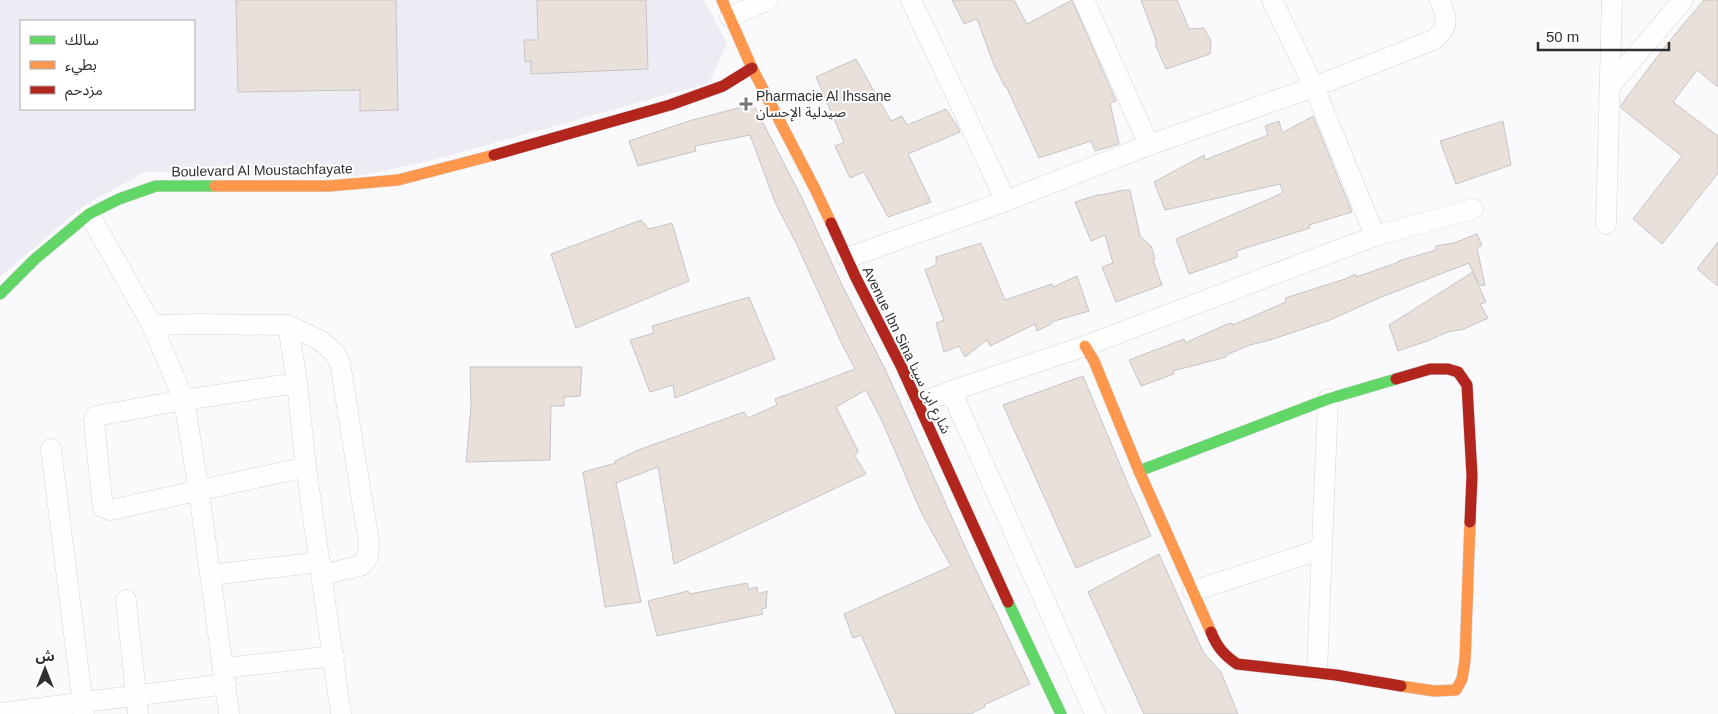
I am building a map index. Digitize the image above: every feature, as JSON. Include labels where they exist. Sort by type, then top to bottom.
[{"type":"street","points":[[726,9],[768,0]]},
{"type":"street","points":[[911,0],[1006,201]]},
{"type":"street","points":[[1084,0],[1149,145]]},
{"type":"street","points":[[1272,0],[1314,87],[1375,236]]},
{"type":"street","points":[[847,258],[1006,201],[1149,145],[1314,87],[1433,40],[1445,28],[1446,19],[1440,0]]},
{"type":"street","points":[[1606,224],[1612,0]]},
{"type":"street","points":[[1610,86],[1683,0]]},
{"type":"street","name":"Avenue Ibn Sina شارع ابن سينا","points":[[726,9],[752,68],[815,189],[877,322],[901,366],[981,545],[1061,714]]},
{"type":"street","name":"Boulevard Al Moustachfayate","points":[[0,294],[35,258],[89,214],[119,199],[156,186],[329,186],[398,180],[448,168],[670,105],[723,86],[752,68]]},
{"type":"street","points":[[918,404],[951,391],[1086,346],[1375,236],[1474,209]]},
{"type":"street","points":[[89,214],[152,325],[184,400],[211,575],[229,714]]},
{"type":"street","points":[[152,325],[288,325],[321,341],[335,353],[340,363],[369,543],[368,556],[365,563],[360,566],[211,575]]},
{"type":"street","points":[[288,325],[341,714]]},
{"type":"street","points":[[1086,346],[1094,361],[1139,471],[1217,646],[1226,656],[1237,664],[1317,671],[1432,690],[1453,691],[1458,688],[1463,677],[1465,661],[1472,476],[1467,385],[1458,372],[1448,369],[1430,369],[1328,399],[1139,471]]},
{"type":"street","points":[[296,383],[184,400],[98,416],[95,418],[102,502],[103,507],[110,510],[306,467]]},
{"type":"street","points":[[951,391],[1095,714]]},
{"type":"street","points":[[1317,671],[1328,399]]},
{"type":"street","points":[[51,449],[83,708]]},
{"type":"street","points":[[1194,591],[1322,549]]},
{"type":"street","points":[[126,600],[137,704]]},
{"type":"street","points":[[0,712],[137,704],[225,676],[334,656]]},
{"type":"shaded area","points":[[0,0],[704,0],[727,43],[709,83],[429,161],[359,176],[145,172],[83,206],[0,277]]},
{"type":"building","points":[[236,0],[396,0],[398,110],[360,111],[360,90],[238,92]]},
{"type":"building","points":[[537,0],[646,0],[648,69],[531,74],[531,61],[525,62],[524,40],[538,40]]},
{"type":"building","points":[[952,0],[1014,0],[1027,24],[1072,0],[1116,101],[1110,103],[1119,144],[1095,151],[1091,141],[1039,158],[1006,86],[994,65],[977,19],[964,24]]},
{"type":"building","points":[[1141,0],[1177,0],[1189,29],[1204,28],[1211,41],[1210,54],[1166,69],[1155,44],[1157,43]]},
{"type":"building","points":[[1704,0],[1718,0],[1718,87],[1697,70],[1673,102],[1718,136],[1718,173],[1662,244],[1633,219],[1682,156],[1621,108],[1621,105],[1666,45]]},
{"type":"building","points":[[856,59],[891,121],[902,116],[907,125],[946,109],[959,129],[960,132],[908,154],[931,202],[888,217],[864,172],[850,178],[835,146],[844,142],[816,77]]},
{"type":"building","points":[[752,102],[801,196],[842,285],[887,373],[967,551],[1030,684],[984,705],[985,707],[970,714],[896,714],[861,635],[853,638],[844,614],[951,566],[921,512],[883,423],[866,390],[836,407],[858,451],[855,456],[866,474],[674,564],[658,467],[616,483],[641,602],[605,607],[583,472],[616,463],[615,461],[638,450],[744,412],[748,418],[777,405],[775,399],[855,369],[775,202],[750,135],[695,146],[696,151],[638,166],[629,141]]},
{"type":"building","points":[[1313,116],[1352,212],[1309,225],[1310,228],[1236,251],[1238,257],[1189,274],[1176,239],[1283,193],[1280,184],[1165,210],[1154,182],[1204,155],[1205,160],[1268,135],[1265,126],[1279,121],[1282,133]]},
{"type":"building","points":[[1503,121],[1511,165],[1456,184],[1440,141]]},
{"type":"building","points":[[1130,190],[1140,236],[1151,246],[1155,259],[1153,260],[1162,285],[1116,302],[1102,267],[1113,263],[1105,235],[1091,241],[1075,202],[1101,194]]},
{"type":"building","points":[[641,220],[649,229],[672,223],[689,281],[576,328],[551,254]]},
{"type":"building","points":[[1477,234],[1482,245],[1477,248],[1485,285],[1481,286],[1473,273],[1486,302],[1480,304],[1488,318],[1464,329],[1448,332],[1398,351],[1389,325],[1473,272],[1469,263],[1379,298],[1330,320],[1250,345],[1226,355],[1226,357],[1173,371],[1174,374],[1141,386],[1129,360],[1184,339],[1185,343],[1225,325],[1232,323],[1233,325],[1286,302],[1285,298],[1356,274],[1356,277],[1398,261],[1436,250],[1436,246],[1454,243]]},
{"type":"building","points":[[1718,242],[1718,286],[1697,269]]},
{"type":"building","points":[[981,243],[1005,300],[1052,284],[1053,287],[1077,276],[1089,311],[1051,322],[1051,324],[1037,331],[1035,324],[990,346],[987,340],[965,357],[959,346],[944,352],[936,323],[944,320],[925,270],[936,265],[936,257]]},
{"type":"building","points":[[749,297],[775,359],[675,398],[673,385],[650,392],[630,340],[654,333],[652,326]]},
{"type":"building","points":[[470,367],[582,367],[580,396],[564,397],[564,406],[551,406],[550,460],[466,462],[471,407]]},
{"type":"building","points":[[1083,376],[1151,536],[1076,568],[1003,405]]},
{"type":"building","points":[[1159,554],[1203,652],[1221,672],[1238,714],[1144,714],[1088,592]]},
{"type":"building","points":[[747,583],[749,589],[757,587],[758,594],[767,591],[766,608],[761,609],[763,614],[657,636],[648,601],[688,591],[690,594]]},
{"type":"traffic: fast","points":[[0,294],[35,259],[89,214],[119,199],[156,186],[215,186]]},
{"type":"traffic: fast","points":[[1139,471],[1328,399],[1396,379]]},
{"type":"traffic: fast","points":[[1008,602],[1061,714]]},
{"type":"traffic: slow","points":[[722,0],[752,68],[831,223]]},
{"type":"traffic: slow","points":[[215,186],[329,186],[398,180],[494,155]]},
{"type":"traffic: slow","points":[[1085,346],[1094,361],[1139,471],[1211,632]]},
{"type":"traffic: slow","points":[[1401,686],[1434,691],[1456,690],[1462,679],[1465,661],[1470,522]]},
{"type":"traffic: jam","points":[[494,155],[670,105],[723,86],[752,68]]},
{"type":"traffic: jam","points":[[831,223],[856,278],[901,366],[1008,602]]},
{"type":"traffic: jam","points":[[1396,379],[1430,369],[1448,369],[1458,372],[1467,385],[1472,476],[1470,522]]},
{"type":"traffic: jam","points":[[1211,632],[1221,650],[1237,664],[1336,675],[1401,686]]},
{"type":"place","name":"Pharmacie Al Ihssane صيدلية الإحسان","points":[[746,104]]}]
